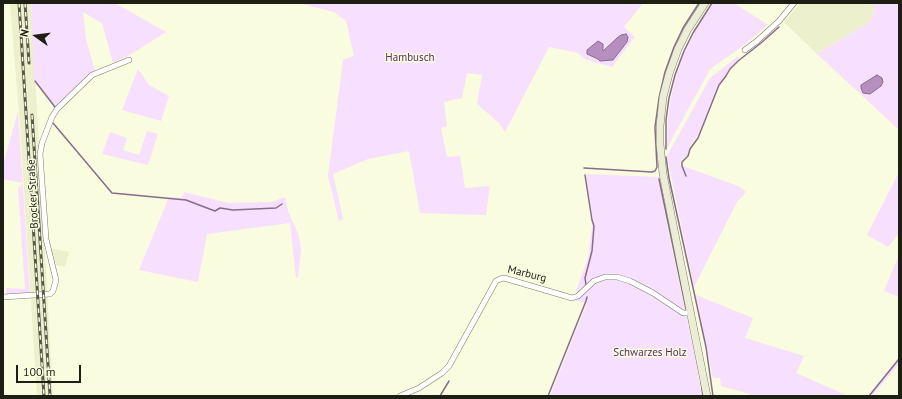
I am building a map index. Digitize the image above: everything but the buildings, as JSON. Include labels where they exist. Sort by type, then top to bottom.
[{"type":"street","points":[[705,3],[688,29],[678,49],[669,74],[663,97],[660,126],[660,150],[663,174],[707,396]]},
{"type":"street","points":[[745,50],[779,21],[794,3]]},
{"type":"street","name":"Brocker Straße","points":[[3,296],[50,294],[53,291],[56,280],[46,239],[40,154],[42,143],[52,117],[57,109],[92,75],[128,60]]},
{"type":"street","name":"Marburg","points":[[400,396],[419,388],[442,373],[449,366],[496,281],[500,279],[504,278],[572,298],[578,296],[594,281],[604,277],[617,277],[630,281],[653,293],[683,314],[691,313]]},
{"type":"shaded area","points":[[10,3],[31,3],[53,396],[37,396],[20,126]]},
{"type":"shaded area","points":[[800,3],[870,3],[875,7],[870,22],[817,54],[784,22]]},
{"type":"shaded area","points":[[626,34],[628,37],[627,42],[613,60],[600,61],[587,54],[587,50],[598,41],[603,44],[603,51],[621,35]]},
{"type":"shaded area","points":[[877,75],[882,78],[883,82],[881,86],[870,94],[863,93],[861,85]]},
{"type":"shaded area","points":[[49,248],[69,252],[65,267],[56,265]]},
{"type":"green space","points":[[31,3],[115,3],[166,32],[128,56],[113,63],[102,23],[83,12],[86,40],[95,70],[56,107],[34,79]]},
{"type":"green space","name":"Hambusch","points":[[297,3],[643,3],[624,27],[635,37],[612,67],[584,59],[578,53],[549,47],[505,132],[499,123],[477,104],[482,75],[467,73],[462,98],[444,102],[447,126],[441,128],[447,157],[460,156],[465,188],[490,186],[486,215],[420,213],[409,151],[368,159],[333,174],[343,219],[339,221],[328,176],[343,60],[354,56],[346,21],[334,12]],"holes":[[[611,43],[614,60],[600,61],[598,59],[602,51]]]},
{"type":"green space","points":[[713,3],[734,3],[768,25],[743,46],[710,69],[667,148],[668,119],[676,75],[684,52]]},
{"type":"green space","points":[[870,3],[899,3],[899,130],[817,54],[870,22],[875,7]]},
{"type":"green space","points":[[738,56],[739,58],[718,85],[699,133],[680,165],[738,186],[746,192],[737,202],[694,287],[667,156],[710,78]]},
{"type":"green space","points":[[138,69],[149,85],[169,96],[161,121],[122,110]]},
{"type":"green space","points":[[18,112],[23,183],[3,179],[3,165]]},
{"type":"green space","points":[[147,131],[158,134],[148,165],[102,154],[110,132],[127,138],[123,150],[139,155]]},
{"type":"green space","points":[[899,172],[899,233],[888,247],[867,235]]},
{"type":"green space","name":"Schwarzes Holz","points":[[586,174],[659,177],[666,220],[702,396],[550,396],[587,303],[573,300],[588,258],[593,220]]},
{"type":"green space","points":[[23,183],[30,293],[6,295],[6,288],[25,289],[18,188]]},
{"type":"green space","points":[[184,192],[228,203],[272,202],[285,197],[288,211],[299,236],[301,250],[298,277],[296,278],[290,223],[207,234],[198,282],[139,270],[169,197],[182,198]]},
{"type":"green space","points":[[899,255],[899,297],[884,291]]},
{"type":"green space","points":[[696,295],[753,318],[745,338],[804,356],[796,373],[848,396],[750,396],[750,394],[721,386],[720,378],[713,378]]},
{"type":"green space","points":[[899,357],[899,364],[872,396],[868,396]]},
{"type":"waterway","points":[[584,168],[655,171],[657,167],[655,127],[659,98],[665,72],[683,28],[699,3]]},
{"type":"waterway","points":[[666,149],[666,120],[669,98],[675,75],[693,33],[712,3]]},
{"type":"waterway","points":[[686,176],[682,162],[688,156],[690,149],[698,138],[719,85],[730,69],[738,61],[779,27]]},
{"type":"waterway","points":[[35,81],[55,107]]},
{"type":"waterway","points":[[53,123],[112,193],[186,200],[215,211],[220,208],[233,210],[276,208],[282,204]]},
{"type":"waterway","points":[[666,157],[669,178],[706,347],[713,396]]},
{"type":"waterway","points":[[585,175],[594,226],[592,251],[585,278],[586,285]]},
{"type":"waterway","points":[[659,179],[686,309]]},
{"type":"waterway","points":[[548,396],[587,297]]},
{"type":"waterway","points":[[869,396],[899,359]]},
{"type":"waterway","points":[[440,396],[449,381]]},
{"type":"waterway","points":[[701,382],[703,396]]},
{"type":"railway","points":[[19,3],[44,396]]},
{"type":"railway","points":[[25,3],[29,63]]},
{"type":"railway","points":[[32,115],[50,396]]}]
